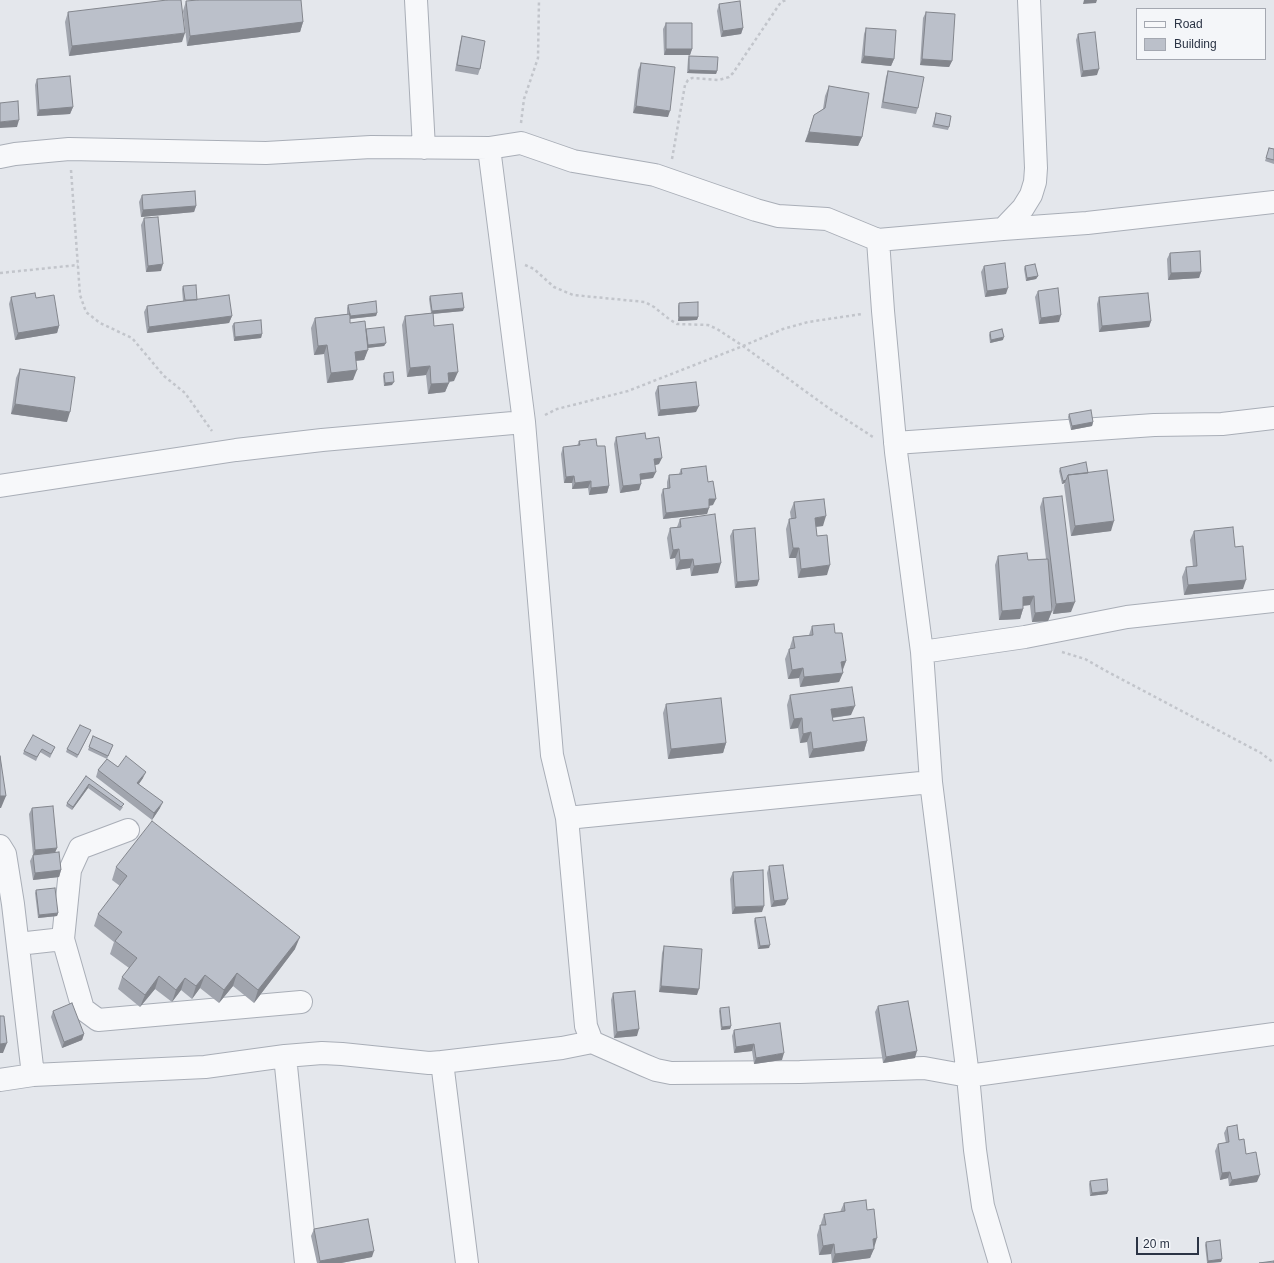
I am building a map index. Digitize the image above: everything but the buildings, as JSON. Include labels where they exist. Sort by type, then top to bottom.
[{"type":"street","points":[[416,0],[424,148]]},
{"type":"street","points":[[1003,229],[1023,208],[1031,195],[1035,182],[1036,168],[1029,0]]},
{"type":"street","points":[[0,157],[15,154],[69,149],[266,153],[371,147],[489,148],[521,143],[573,161],[644,172],[778,216],[827,219],[878,240],[1087,223],[1274,202]]},
{"type":"street","points":[[489,148],[525,428],[552,755],[566,818],[586,1026],[592,1042]]},
{"type":"street","points":[[878,240],[896,448],[922,652],[931,782],[983,1206],[1000,1263]]},
{"type":"street","points":[[896,448],[1154,425],[1222,424],[1274,418]]},
{"type":"street","points":[[0,486],[236,450],[322,440],[525,428]]},
{"type":"street","points":[[922,652],[1025,637],[1127,617],[1274,601]]},
{"type":"street","points":[[566,818],[931,782]]},
{"type":"street","points":[[128,830],[80,848],[70,870],[63,939],[83,1009],[98,1020],[300,1002]]},
{"type":"street","points":[[0,846],[5,854],[18,944],[33,1075]]},
{"type":"street","points":[[18,944],[63,939]]},
{"type":"street","points":[[0,1080],[33,1075],[205,1067],[285,1056],[322,1054],[342,1054],[428,1063],[562,1048],[592,1042],[656,1070],[671,1073],[800,1072],[924,1068],[968,1076],[1274,1034]]},
{"type":"street","points":[[285,1056],[306,1263]]},
{"type":"street","points":[[442,1062],[467,1263]]},
{"type":"path","points":[[521,143],[524,99],[538,58],[539,0]]},
{"type":"path","points":[[668,179],[685,85],[688,80],[692,78],[719,80],[733,74],[781,2],[786,0]]},
{"type":"path","points":[[69,149],[80,295],[86,312],[100,323],[132,338],[164,376],[185,393],[210,429],[236,450]]},
{"type":"path","points":[[503,261],[517,263],[534,269],[554,287],[573,295],[645,302],[677,324],[708,325],[717,328],[830,409],[896,448]]},
{"type":"path","points":[[0,273],[78,265]]},
{"type":"path","points":[[525,428],[552,411],[628,391],[743,346],[782,329],[808,322],[883,310]]},
{"type":"path","points":[[1062,652],[1084,659],[1261,753],[1274,763]]}]
